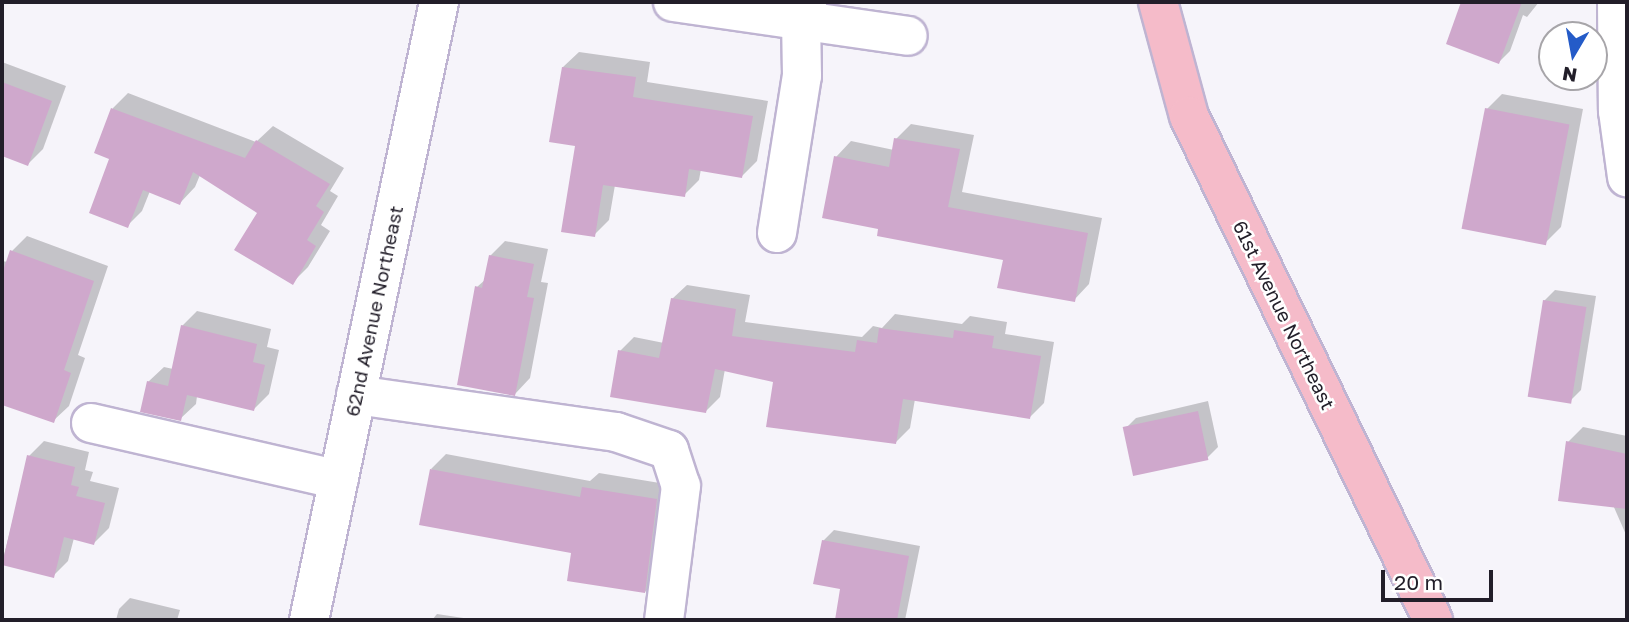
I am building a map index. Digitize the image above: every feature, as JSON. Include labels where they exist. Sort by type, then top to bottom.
[{"type":"main road","name":"61st Avenue Northeast","points":[[1158,2],[1189,116],[1433,620]]},
{"type":"street","name":"62nd Avenue Northeast","points":[[309,620],[439,2]]},
{"type":"street","points":[[673,2],[804,11],[908,36]]},
{"type":"street","points":[[1617,2],[1618,111],[1627,177]]},
{"type":"street","points":[[777,233],[802,76],[804,11]]},
{"type":"street","points":[[356,395],[616,432],[669,450],[681,486],[664,620]]},
{"type":"street","points":[[92,424],[339,480]]},
{"type":"building","points":[[1461,2],[1522,2],[1499,64],[1446,44]]},
{"type":"building","points":[[562,67],[636,77],[633,97],[753,116],[742,178],[689,169],[685,197],[603,185],[595,237],[561,232],[575,146],[549,142]]},
{"type":"building","points":[[2,82],[52,101],[28,166],[2,156]]},
{"type":"building","points":[[111,108],[245,158],[256,140],[330,184],[316,206],[324,212],[307,240],[316,246],[293,285],[234,250],[257,213],[193,172],[180,205],[143,190],[128,228],[89,213],[109,159],[94,153]]},
{"type":"building","points":[[1485,108],[1569,124],[1546,245],[1462,229]]},
{"type":"building","points":[[894,138],[960,149],[948,207],[1088,233],[1075,302],[997,288],[1003,260],[877,236],[878,229],[822,218],[834,156],[889,167]]},
{"type":"building","points":[[10,250],[94,281],[64,370],[71,373],[54,423],[2,405],[2,274]]},
{"type":"building","points":[[489,255],[534,264],[527,297],[534,298],[515,396],[457,385],[475,286],[482,288]]},
{"type":"building","points":[[671,298],[736,309],[732,336],[855,352],[857,340],[877,343],[879,328],[953,338],[954,330],[994,336],[992,348],[1041,356],[1030,419],[903,399],[896,444],[766,427],[773,382],[715,369],[706,413],[610,397],[618,350],[659,358]]},
{"type":"building","points":[[1543,300],[1586,307],[1571,404],[1528,397]]},
{"type":"building","points":[[181,325],[257,344],[253,362],[265,365],[254,411],[187,395],[181,421],[140,412],[147,381],[168,386]]},
{"type":"building","points":[[1198,411],[1208,460],[1133,476],[1123,427]]},
{"type":"building","points":[[1566,441],[1627,454],[1627,509],[1558,501]]},
{"type":"building","points":[[27,455],[75,467],[71,485],[79,487],[76,496],[105,503],[94,545],[64,537],[54,578],[2,565]]},
{"type":"building","points":[[430,469],[580,497],[582,487],[657,499],[645,593],[567,581],[571,553],[419,525]]},
{"type":"building","points":[[822,540],[909,556],[897,620],[835,620],[840,589],[813,584]]}]
